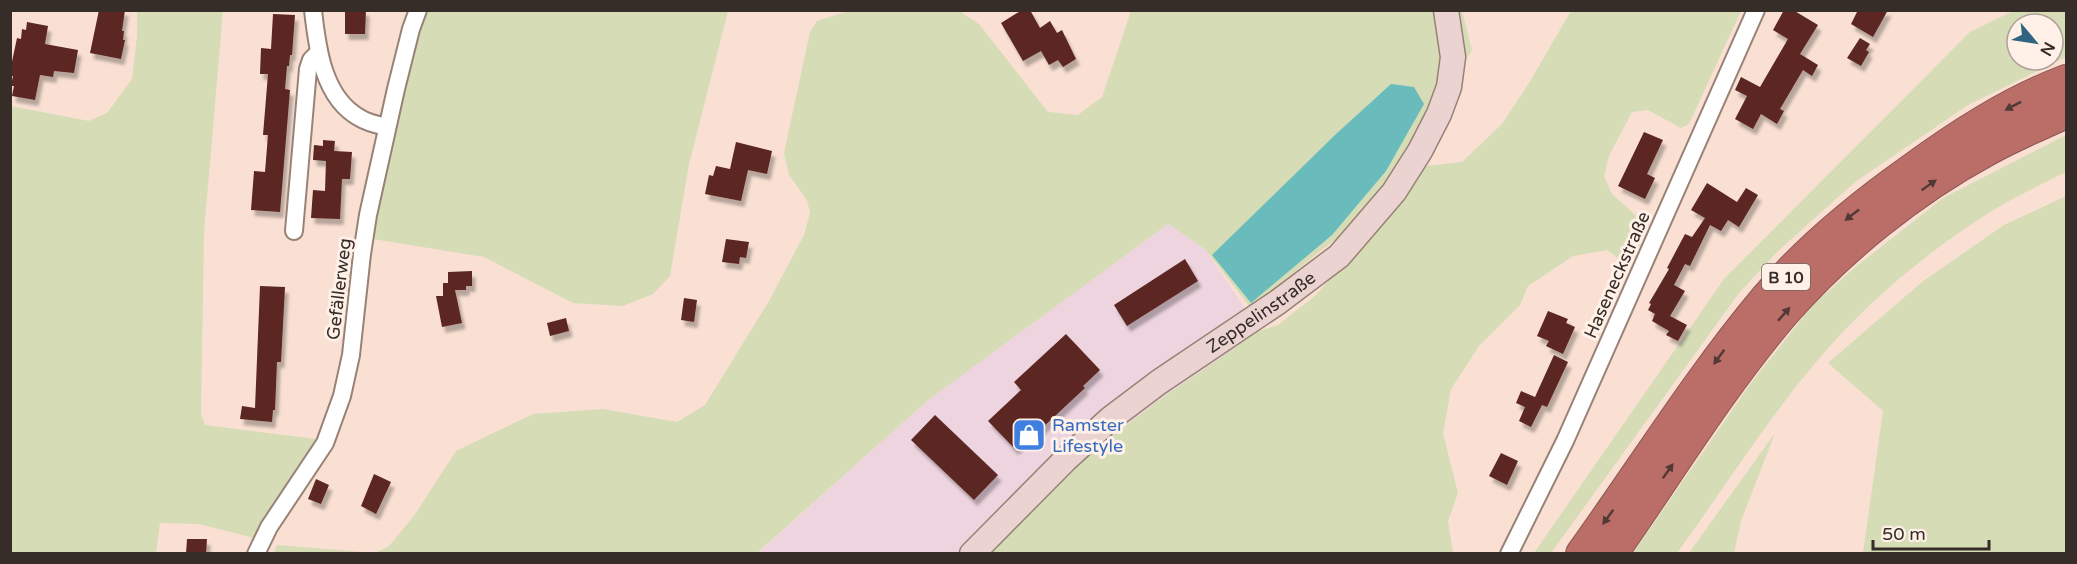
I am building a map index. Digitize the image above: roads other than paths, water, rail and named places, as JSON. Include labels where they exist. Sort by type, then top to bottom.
[{"type":"highway","name":"B 10","points":[[1582,554],[1721,355],[1768,297],[1804,258],[1843,222],[1935,153],[1974,127],[2012,106],[2067,81]]},
{"type":"highway","name":"B 10","points":[[1611,554],[1739,369],[1783,314],[1820,274],[1860,238],[1949,172],[1989,148],[2067,112]]},
{"type":"street","points":[[312,10],[318,53],[329,81],[347,108],[358,117],[387,127]]},
{"type":"street","name":"Gefällerweg","points":[[256,554],[273,521],[325,443],[342,396],[351,355],[363,244],[387,127],[411,29],[418,10]]},
{"type":"street","name":"Zeppelinstraße","points":[[972,554],[1065,460],[1110,419],[1159,382],[1278,302],[1339,256],[1394,192],[1420,151],[1439,114],[1449,87],[1453,57],[1446,10]]},
{"type":"street","name":"Haseneckstraße","points":[[1509,554],[1565,441],[1756,10]]},
{"type":"street","points":[[294,231],[305,89],[311,60],[318,53]]},
{"type":"water","points":[[1391,84],[1414,87],[1424,104],[1386,171],[1332,235],[1251,303],[1212,255],[1336,134]]},
{"type":"place","name":"Ramster Lifestyle","points":[[1029,435]]}]
